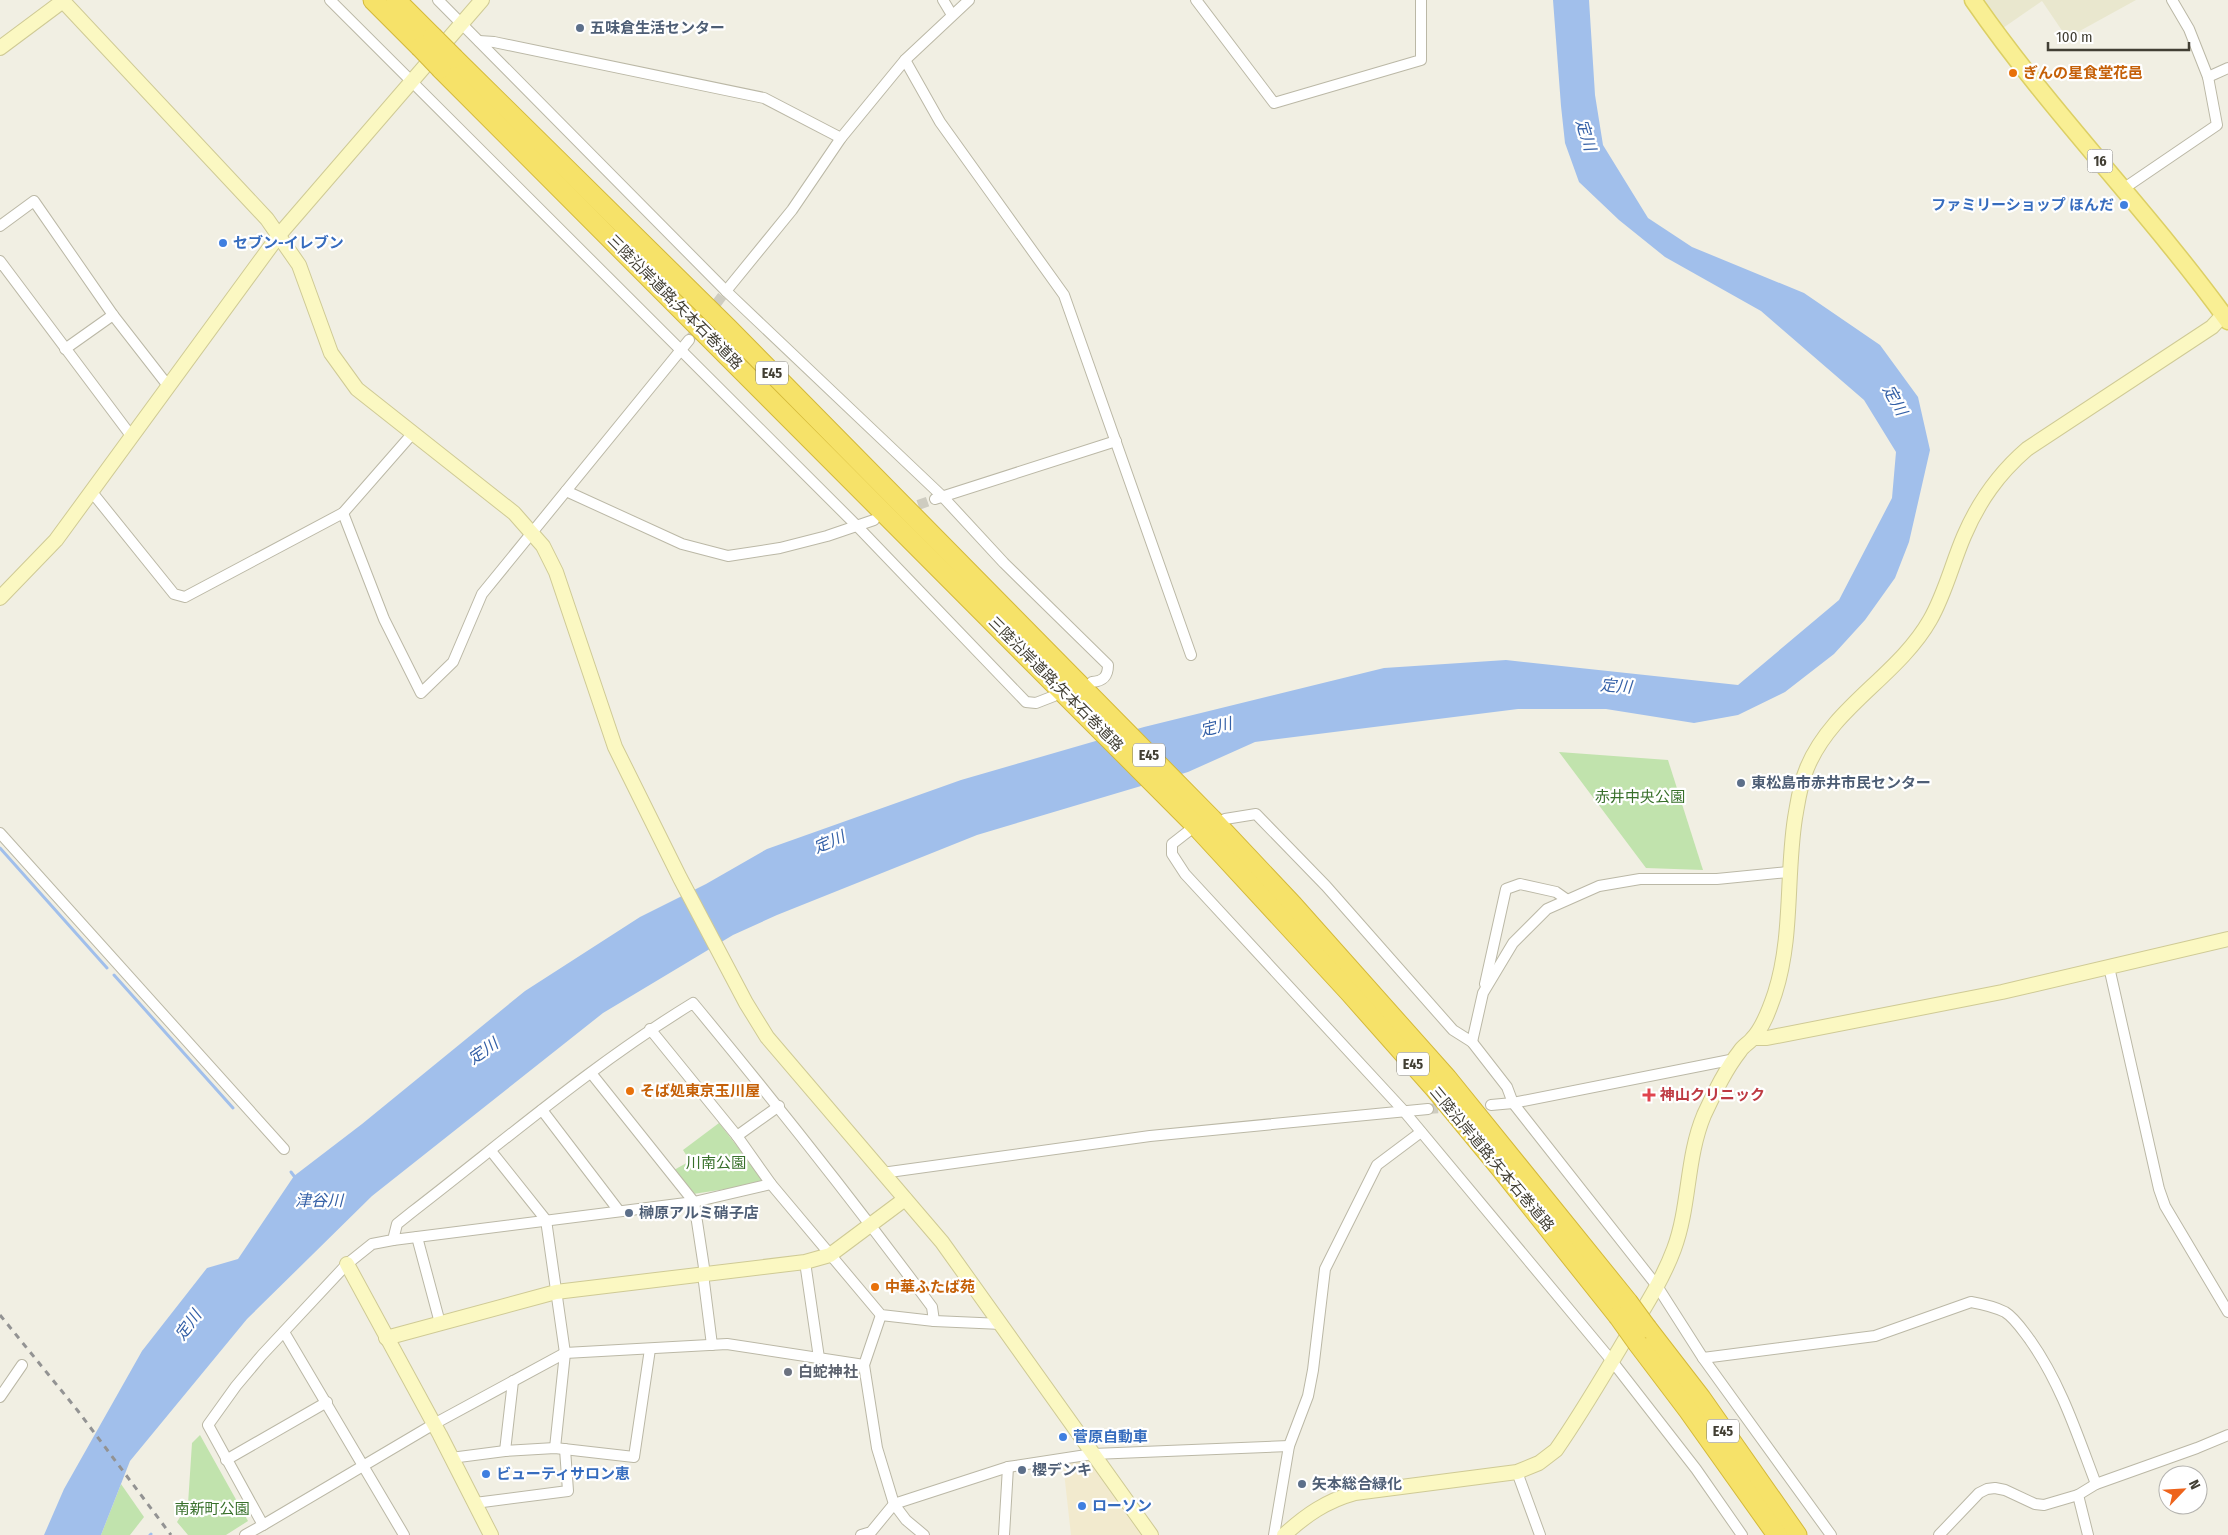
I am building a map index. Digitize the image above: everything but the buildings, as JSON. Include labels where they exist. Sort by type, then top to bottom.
[{"type":"highway","name":"三陸沿岸道路;矢本石巻道路","points":[[373,0],[426,42],[728,328],[1075,691],[1205,823],[1623,1309],[1751,1470],[1797,1535]]},
{"type":"highway","name":"三陸沿岸道路;矢本石巻道路","points":[[396,0],[426,42]]},
{"type":"highway","name":"三陸沿岸道路;矢本石巻道路","points":[[1643,1336],[1688,1410],[1777,1535]]},
{"type":"highway","points":[[1751,1470],[1803,1535]]},
{"type":"main road","name":"16","points":[[1973,0],[2035,84],[2122,189],[2174,248],[2226,315]]},
{"type":"street","points":[[330,0],[856,526],[1026,702],[1036,703],[1100,682],[1105,677],[1108,666],[939,498],[726,292],[438,0]]},
{"type":"street","points":[[0,598],[56,540],[279,235],[482,0]]},
{"type":"street","points":[[943,0],[952,15]]},
{"type":"street","points":[[726,292],[792,210],[841,138],[905,60],[969,0]]},
{"type":"street","points":[[1196,0],[1274,103],[1421,60],[1422,0]]},
{"type":"street","points":[[2122,189],[2217,125],[2208,76],[2189,29],[2172,0]]},
{"type":"street","points":[[0,48],[62,1],[267,219],[304,276],[325,337],[338,365],[356,388],[514,513],[532,531],[543,546],[556,572],[615,747],[680,878],[746,1003],[767,1037],[904,1200],[942,1242],[1151,1535]]},
{"type":"street","points":[[479,41],[504,44],[764,98],[841,138]]},
{"type":"street","points":[[905,60],[940,122],[1064,295],[1191,654]]},
{"type":"street","points":[[2208,76],[2228,68]]},
{"type":"street","points":[[0,226],[34,201],[113,315],[169,387]]},
{"type":"street","points":[[0,261],[132,437]]},
{"type":"street","points":[[65,349],[113,315]]},
{"type":"street","points":[[1284,1535],[1306,1514],[1333,1499],[1355,1492],[1517,1472],[1539,1464],[1556,1450],[1658,1286],[1681,1226],[1694,1148],[1703,1118],[1735,1059],[1741,1050],[1754,1038],[1775,992],[1784,950],[1788,872],[1799,795],[1807,768],[1830,729],[1908,650],[1930,621],[1981,501],[1996,479],[2027,449],[2165,359],[2212,327],[2226,315]]},
{"type":"street","points":[[343,513],[384,619],[420,693],[453,662],[482,594],[689,340]]},
{"type":"street","points":[[92,491],[174,594],[178,597],[185,597],[343,513],[413,433]]},
{"type":"street","points":[[939,498],[1116,440]]},
{"type":"street","points":[[566,491],[682,544],[728,556],[780,548],[874,520]]},
{"type":"street","points":[[1742,1535],[1696,1470],[1612,1362],[1403,1110],[1185,874],[1172,854],[1172,844],[1205,823],[1256,814],[1326,886],[1452,1030],[1472,1042],[1507,1087],[1513,1103],[1658,1286],[1703,1358],[1831,1535]]},
{"type":"street","points":[[0,833],[284,1149]]},
{"type":"street","points":[[1483,993],[1513,943],[1547,909],[1566,899],[1599,886],[1640,879],[1717,879],[1788,872]]},
{"type":"street","points":[[1472,1042],[1506,889],[1520,884],[1556,892],[1566,899]]},
{"type":"street","points":[[1754,1038],[1767,1038],[2002,992],[2228,939]]},
{"type":"street","points":[[2109,966],[2159,1189],[2165,1206],[2228,1312]]},
{"type":"street","points":[[393,1240],[397,1224],[591,1073],[650,1029],[693,1003],[779,1106],[871,1224],[932,1307],[934,1321]]},
{"type":"street","points":[[650,1029],[737,1136],[771,1184],[880,1315],[934,1321],[1002,1324]]},
{"type":"street","points":[[1491,1104],[1513,1103],[1735,1059]]},
{"type":"street","points":[[591,1073],[694,1202],[712,1345]]},
{"type":"street","points":[[737,1136],[779,1106]]},
{"type":"street","points":[[882,1173],[1150,1136],[1428,1108]]},
{"type":"street","points":[[542,1110],[619,1211]]},
{"type":"street","points":[[1274,1535],[1289,1446],[1308,1396],[1325,1269],[1378,1165],[1421,1132]]},
{"type":"street","points":[[475,1503],[568,1491],[560,1449],[565,1353],[546,1220],[491,1151]]},
{"type":"street","points":[[263,1525],[208,1425],[236,1386],[284,1332],[347,1264],[372,1244],[694,1202],[771,1184]]},
{"type":"street","points":[[386,1338],[556,1292],[805,1262],[830,1255],[904,1200]]},
{"type":"street","points":[[417,1237],[440,1323]]},
{"type":"street","points":[[805,1262],[819,1358]]},
{"type":"street","points":[[347,1264],[434,1424],[491,1535]]},
{"type":"street","points":[[1703,1358],[1875,1336],[1971,1302],[2005,1312],[2020,1326],[2046,1363],[2069,1412],[2096,1484]]},
{"type":"street","points":[[880,1315],[864,1365],[877,1448],[894,1504],[906,1520],[924,1535]]},
{"type":"street","points":[[284,1332],[364,1466],[399,1533]]},
{"type":"street","points":[[245,1535],[434,1424],[565,1353],[728,1344],[864,1365]]},
{"type":"street","points":[[451,1458],[505,1451],[560,1449],[634,1457],[650,1349]]},
{"type":"street","points":[[0,1397],[22,1365]]},
{"type":"street","points":[[505,1451],[513,1381]]},
{"type":"street","points":[[226,1460],[327,1402]]},
{"type":"street","points":[[1939,1535],[1979,1493],[1987,1489],[2005,1490],[2035,1504],[2044,1505],[2078,1495],[2096,1484],[2197,1448],[2228,1434]]},
{"type":"street","points":[[861,1535],[871,1532],[894,1504],[1008,1467],[1093,1454],[1289,1446]]},
{"type":"street","points":[[1004,1535],[1008,1467]]},
{"type":"street","points":[[1517,1472],[1540,1535]]},
{"type":"street","points":[[2078,1495],[2088,1535]]},
{"type":"shaded area","points":[[1984,0],[2136,0],[2067,38],[2042,1],[2003,28]]},
{"type":"shaded area","points":[[1081,1458],[1090,1462],[1144,1535],[1071,1535],[1063,1463]]},
{"type":"green space","name":"赤井中央公園","points":[[1559,752],[1668,760],[1703,870],[1646,868]]},
{"type":"green space","name":"川南公園","points":[[719,1123],[766,1183],[693,1194],[674,1170],[690,1161],[683,1150]]},
{"type":"green space","name":"南新町公園","points":[[200,1435],[248,1521],[226,1535],[188,1535],[177,1522],[188,1504],[192,1443]]},
{"type":"green space","points":[[121,1484],[144,1517],[130,1535],[101,1535]]},
{"type":"water","points":[[1553,0],[1589,0],[1595,95],[1603,145],[1648,218],[1692,247],[1804,293],[1880,345],[1918,397],[1930,450],[1909,542],[1895,578],[1865,620],[1834,654],[1785,692],[1738,715],[1694,723],[1606,709],[1518,709],[1255,742],[1188,772],[977,835],[777,915],[733,935],[603,1013],[372,1196],[247,1319],[130,1461],[101,1535],[44,1535],[64,1489],[142,1351],[207,1268],[238,1259],[294,1176],[362,1124],[525,991],[640,917],[706,884],[767,849],[961,780],[1144,727],[1384,668],[1506,660],[1738,685],[1839,600],[1892,498],[1896,452],[1864,400],[1761,311],[1665,257],[1619,220],[1579,182],[1565,143]]},
{"type":"waterway","points":[[0,848],[107,968]]},
{"type":"waterway","points":[[114,975],[233,1108]]},
{"type":"waterway","points":[[291,1172],[294,1176]]},
{"type":"tunnel","points":[[689,340],[726,291]]},
{"type":"tunnel","points":[[904,510],[935,499]]},
{"type":"tunnel","points":[[1428,1109],[1452,1107]]},
{"type":"railway","points":[[0,1315],[78,1411],[171,1535]]},
{"type":"place","name":"五味倉生活センター","points":[[580,28]]},
{"type":"place","name":"ぎんの星食堂花邑","points":[[2013,73]]},
{"type":"place","name":"ファミリーショップ ほんだ","points":[[2124,205]]},
{"type":"place","name":"セブン-イレブン","points":[[223,243]]},
{"type":"place","name":"東松島市赤井市民センター","points":[[1741,783]]},
{"type":"place","name":"そば処東京玉川屋","points":[[630,1091]]},
{"type":"place","name":"神山クリニック","points":[[1649,1095]]},
{"type":"place","name":"榊原アルミ硝子店","points":[[629,1213]]},
{"type":"place","name":"中華ふたば苑","points":[[875,1287]]},
{"type":"place","name":"白蛇神社","points":[[788,1372]]},
{"type":"place","name":"菅原自動車","points":[[1063,1437]]},
{"type":"place","name":"櫻デンキ","points":[[1022,1470]]},
{"type":"place","name":"ビューティサロン恵","points":[[486,1474]]},
{"type":"place","name":"矢本総合緑化","points":[[1302,1484]]},
{"type":"place","name":"ローソン","points":[[1082,1506]]},
{"type":"water label","name":"定川","points":[[1586,135]]},
{"type":"water label","name":"定川","points":[[1895,400]]},
{"type":"water label","name":"定川","points":[[1616,686]]},
{"type":"water label","name":"定川","points":[[1216,727]]},
{"type":"water label","name":"定川","points":[[829,842]]},
{"type":"water label","name":"定川","points":[[483,1051]]},
{"type":"water label","name":"津谷川","points":[[319,1200]]},
{"type":"water label","name":"定川","points":[[188,1325]]}]
